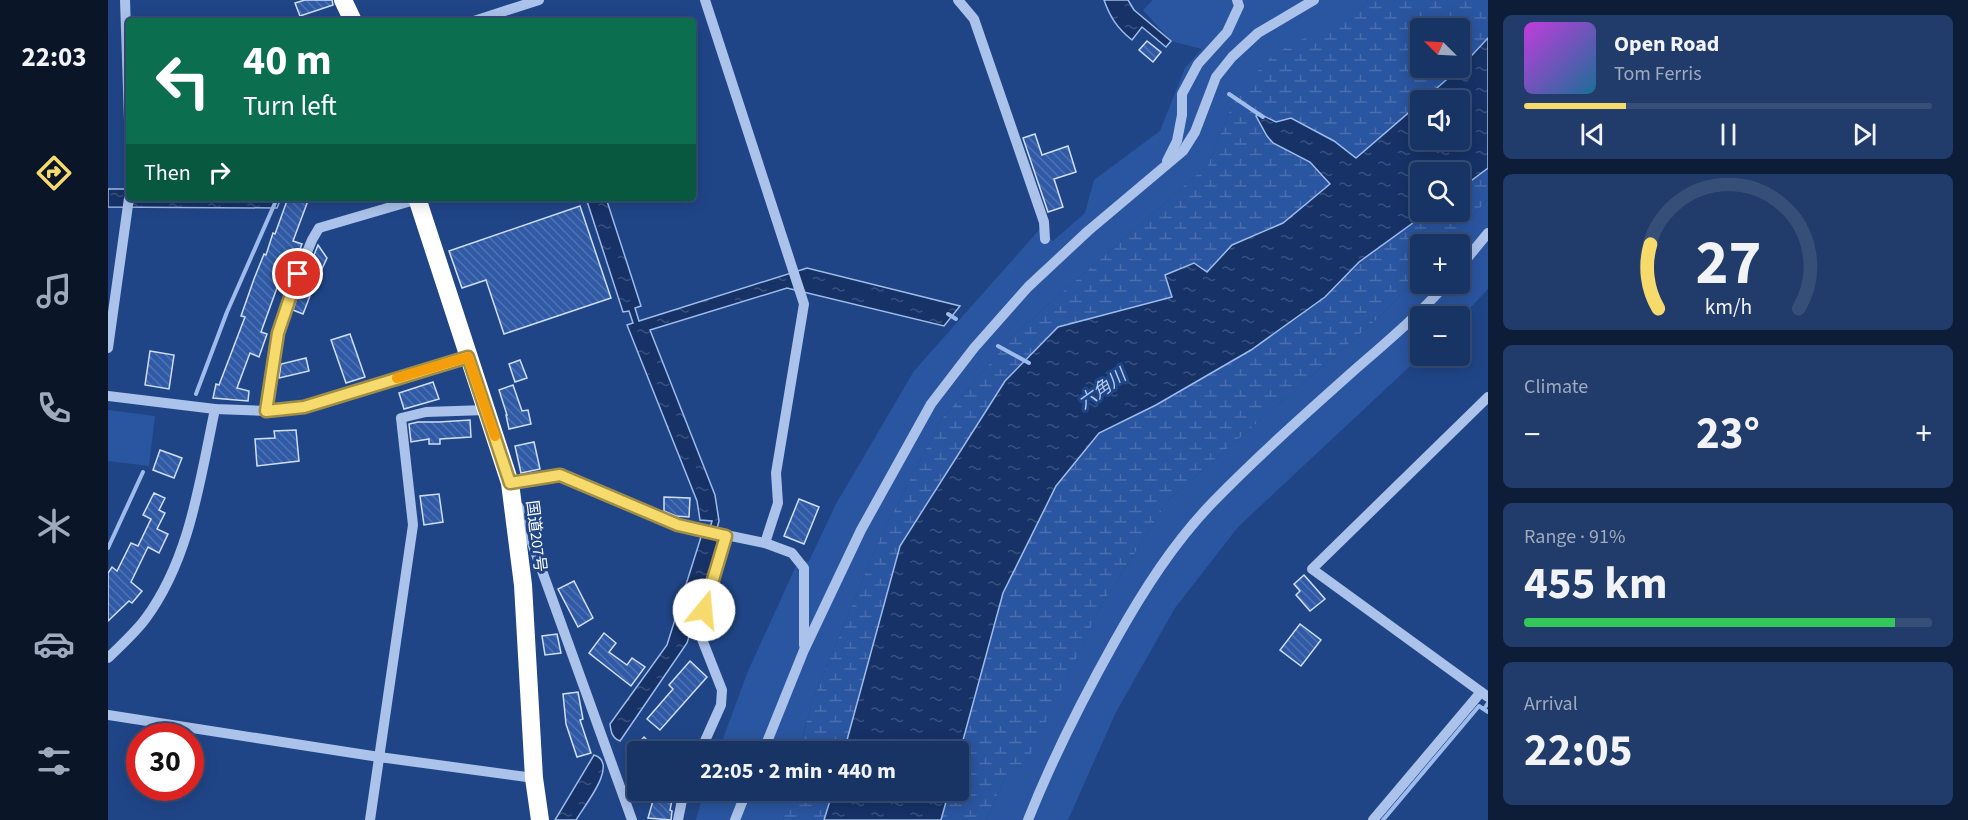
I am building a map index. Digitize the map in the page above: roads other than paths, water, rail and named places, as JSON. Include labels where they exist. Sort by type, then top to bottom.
[{"type":"highway","points":[[343,0],[352,18]]},
{"type":"highway","name":"国道207号","points":[[419,201],[510,483],[523,585],[534,778],[540,820]]},
{"type":"street","points":[[125,0],[126,30]]},
{"type":"street","points":[[483,18],[539,0]]},
{"type":"street","points":[[705,0],[804,304],[776,473],[778,503],[765,543]]},
{"type":"street","points":[[958,0],[974,19],[1044,222],[1045,239]]},
{"type":"street","points":[[1164,167],[1176,141],[1182,115],[1182,94],[1198,64],[1227,32],[1239,6],[1237,0]]},
{"type":"street","points":[[767,741],[804,650],[861,530],[931,404],[974,348],[1028,287],[1088,231],[1183,151],[1195,132],[1216,78],[1232,57],[1258,33],[1311,1]]},
{"type":"street","points":[[108,348],[129,201]]},
{"type":"street","points":[[266,411],[278,333],[291,291],[319,228],[411,201]]},
{"type":"street","points":[[1470,255],[1488,233]]},
{"type":"street","points":[[1028,820],[1046,773],[1103,663],[1157,571],[1185,534],[1213,502],[1273,444],[1392,337],[1436,294]]},
{"type":"street","points":[[108,396],[215,409],[266,411],[304,407],[468,357]]},
{"type":"street","points":[[1373,820],[1485,695],[1312,569],[1488,397]]},
{"type":"street","points":[[108,657],[146,618],[173,572],[195,504],[215,409]]},
{"type":"street","points":[[370,820],[413,525],[401,418],[426,412],[486,410]]},
{"type":"street","points":[[632,820],[510,483],[560,475],[678,525],[765,543],[792,553],[804,568],[804,650]]},
{"type":"street","points":[[705,741],[721,705],[722,690],[698,628],[716,534]]},
{"type":"street","points":[[108,715],[380,758],[534,778]]},
{"type":"street","points":[[678,820],[682,801]]},
{"type":"street","points":[[735,820],[743,801]]},
{"type":"water","points":[[1104,0],[1128,0],[1134,10],[1171,41],[1166,47],[1142,27],[1132,40],[1115,22]]},
{"type":"water","name":"六角川","points":[[1488,38],[1488,168],[1470,182],[1470,162],[1410,162],[1410,222],[1414,222],[1359,262],[1325,297],[1251,350],[1156,405],[1099,433],[1056,486],[1003,593],[963,741],[847,741],[900,546],[1005,381],[1058,327],[1172,297],[1165,275],[1194,263],[1207,272],[1232,245],[1283,223],[1330,184],[1310,162],[1273,143],[1256,116],[1260,114],[1276,122],[1291,118],[1334,141],[1356,158],[1410,112],[1410,150],[1470,150],[1470,90],[1435,90],[1448,78],[1470,78],[1470,57]]},
{"type":"water","points":[[108,189],[126,189],[126,201],[280,201],[277,208],[108,207]]},
{"type":"water","points":[[587,201],[607,201],[641,306],[635,308],[639,321],[807,268],[960,306],[944,326],[787,288],[650,330],[715,495],[719,521],[714,539],[719,541],[687,643],[620,741],[612,734],[610,724],[667,645],[701,537],[707,538],[712,521],[700,520],[697,501],[627,325],[633,323],[629,311],[623,312]]},
{"type":"water","points":[[594,755],[601,760],[603,767],[602,775],[592,795],[576,820],[555,820]]},
{"type":"water","points":[[830,801],[946,801],[941,820],[824,820]]},
{"type":"waterway","points":[[1229,94],[1263,117]]},
{"type":"waterway","points":[[196,394],[227,312],[275,203]]},
{"type":"waterway","points":[[948,314],[956,319]]},
{"type":"waterway","points":[[998,346],[1029,363]]},
{"type":"waterway","points":[[108,548],[143,472]]},
{"type":"waterway","points":[[1484,709],[1488,703]]},
{"type":"waterway","points":[[1383,820],[1479,706],[1488,712]]}]
